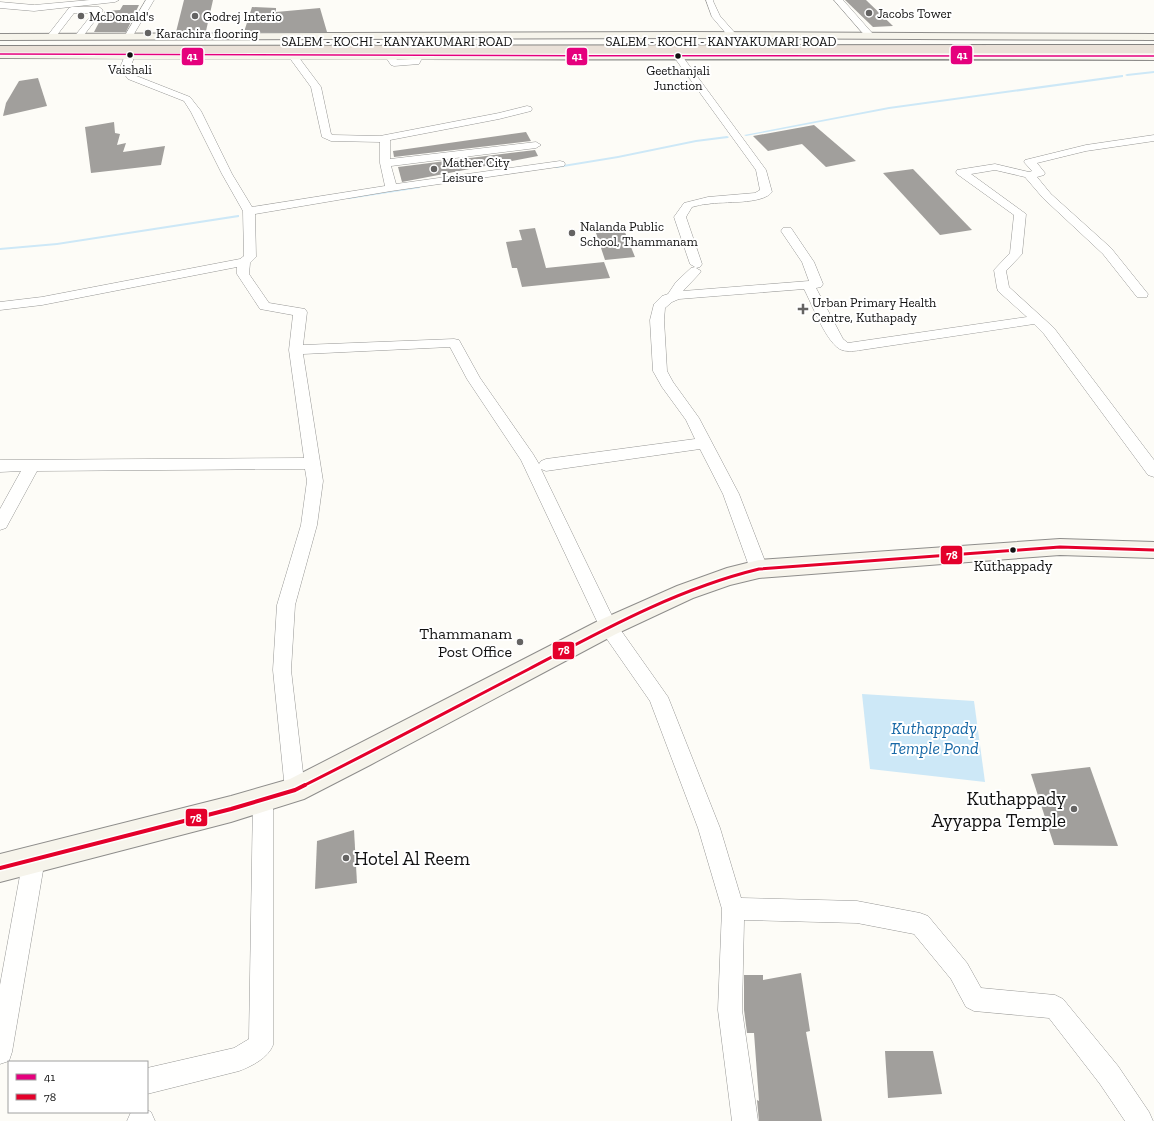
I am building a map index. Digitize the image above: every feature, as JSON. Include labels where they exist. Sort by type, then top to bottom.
[{"type":"highway","name":"SALEM - KOCHI - KANYAKUMARI ROAD","points":[[0,50],[526,38],[1154,48]]},
{"type":"highway","name":"SALEM - KOCHI - KANYAKUMARI ROAD","points":[[0,42],[221,45],[406,53],[1004,45],[1154,41]]},
{"type":"street","points":[[0,5],[34,8],[115,0]]},
{"type":"street","points":[[128,37],[150,0]]},
{"type":"street","points":[[710,0],[709,1],[716,16],[732,35]]},
{"type":"street","points":[[838,0],[870,36]]},
{"type":"street","points":[[51,37],[72,10],[99,10],[78,37]]},
{"type":"street","points":[[0,37],[526,38],[732,35],[1154,37]]},
{"type":"street","points":[[0,54],[294,57],[390,56],[406,53],[418,56],[1154,56]]},
{"type":"street","points":[[0,306],[42,301],[244,262],[250,257],[249,211],[227,174],[196,111],[187,99],[131,77],[125,68],[130,55]]},
{"type":"street","points":[[673,296],[680,285],[696,267],[680,217],[688,205],[708,200],[757,196],[766,192],[761,170],[677,55]]},
{"type":"street","points":[[390,56],[394,63],[408,63],[416,62],[418,56]]},
{"type":"street","points":[[294,57],[316,87],[326,135],[331,138],[380,139],[499,116],[527,109]]},
{"type":"street","points":[[385,138],[385,163],[391,188]]},
{"type":"street","points":[[1154,138],[1086,148],[1032,161],[1029,162],[1040,173],[1029,175],[995,167],[961,172],[1020,214],[1016,254],[1000,270],[1003,288],[1049,331],[1154,471]]},
{"type":"street","points":[[385,163],[536,145]]},
{"type":"street","points":[[249,211],[391,188],[560,164]]},
{"type":"street","points":[[1029,175],[1047,196],[1107,251],[1142,294]]},
{"type":"street","points":[[759,569],[731,494],[692,418],[667,384],[660,371],[658,314],[659,307],[667,298],[673,296],[809,286],[817,284],[808,262],[787,231]]},
{"type":"street","points":[[244,262],[243,274],[265,306],[300,312],[296,350],[315,481],[310,525],[286,605],[282,670],[294,790]]},
{"type":"street","points":[[809,286],[837,341],[845,347],[861,346],[1037,320]]},
{"type":"street","points":[[296,350],[454,342],[474,379],[528,458],[608,627],[658,697],[709,828],[733,909],[730,1010],[745,1121]]},
{"type":"street","points":[[546,465],[705,443]]},
{"type":"street","points":[[0,466],[313,463]]},
{"type":"street","points":[[0,524],[32,466]]},
{"type":"street","points":[[0,868],[263,800],[294,790],[382,746],[608,627],[685,592],[727,577],[759,569],[1060,547],[1154,550]]},
{"type":"street","points":[[148,1081],[239,1059],[262,1045],[263,800]]},
{"type":"street","points":[[0,1052],[34,859]]},
{"type":"street","points":[[733,909],[857,912],[920,924],[959,971],[974,1000],[1055,1007],[1109,1075],[1140,1121]]},
{"type":"water","name":"Kuthappady Temple Pond","points":[[862,694],[974,701],[985,782],[870,769]]},
{"type":"building","name":"Godrej Interio","points":[[184,0],[213,0],[206,31],[176,32]]},
{"type":"building","name":"Jacobs Tower","points":[[845,0],[866,0],[893,26],[873,27]]},
{"type":"building","points":[[123,5],[139,5],[126,32],[94,32],[105,11],[120,10]]},
{"type":"building","points":[[252,7],[276,8],[276,12],[320,8],[327,32],[244,32]]},
{"type":"building","points":[[38,78],[47,106],[3,116],[6,103],[19,81]]},
{"type":"building","points":[[114,122],[115,133],[120,134],[117,145],[126,143],[123,152],[165,146],[161,165],[91,173],[85,127]]},
{"type":"building","points":[[814,125],[856,161],[826,167],[802,144],[768,151],[753,136]]},
{"type":"building","points":[[526,132],[531,141],[394,157],[393,151]]},
{"type":"building","points":[[535,150],[538,156],[402,182],[398,167]]},
{"type":"building","points":[[913,169],[972,230],[940,235],[883,173]]},
{"type":"building","name":"Nalanda Public School, Thammanam","points":[[622,225],[635,257],[605,260],[594,227]]},
{"type":"building","name":"Nalanda Public School, Thammanam","points":[[535,228],[546,268],[604,262],[610,278],[522,287],[517,268],[512,268],[506,242],[522,240],[519,230]]},
{"type":"building","name":"Kuthappady Ayyappa Temple","points":[[1090,767],[1118,846],[1054,845],[1031,774]]},
{"type":"building","points":[[354,830],[357,883],[315,889],[317,841]]},
{"type":"building","points":[[801,973],[810,1031],[806,1032],[822,1121],[759,1121],[754,1033],[747,1033],[744,1010],[744,975],[763,975],[763,980]]},
{"type":"building","points":[[885,1051],[933,1051],[942,1094],[888,1098]]},
{"type":"waterway","points":[[1127,75],[1154,72]]},
{"type":"waterway","points":[[746,135],[889,108],[1122,76]]},
{"type":"waterway","points":[[557,167],[618,157],[696,141],[727,137]]},
{"type":"waterway","points":[[349,198],[419,187]]},
{"type":"waterway","points":[[0,249],[57,244],[238,216]]},
{"type":"transit line","name":"41","points":[[0,54],[261,57],[966,55],[1154,56]]},
{"type":"transit line","name":"78","points":[[0,868],[231,809],[295,790],[361,757],[608,627],[685,592],[727,577],[759,569],[1060,547],[1154,550]]},
{"type":"place","name":"Jacobs Tower","points":[[869,13]]},
{"type":"place","name":"McDonald's","points":[[81,16]]},
{"type":"place","name":"Godrej Interio","points":[[195,16]]},
{"type":"place","name":"Karachira flooring","points":[[148,33]]},
{"type":"place","name":"Vaishali","points":[[130,55]]},
{"type":"place","name":"Geethanjali Junction","points":[[678,56]]},
{"type":"place","name":"Mather City Leisure","points":[[434,169]]},
{"type":"place","name":"Nalanda Public School, Thammanam","points":[[572,233]]},
{"type":"place","name":"Urban Primary Health Centre, Kuthapady","points":[[803,309]]},
{"type":"place","name":"Kuthappady","points":[[1013,550]]},
{"type":"place","name":"Thammanam Post Office","points":[[520,642]]},
{"type":"place","name":"Kuthappady Ayyappa Temple","points":[[1074,809]]},
{"type":"place","name":"Hotel Al Reem","points":[[346,858]]}]
